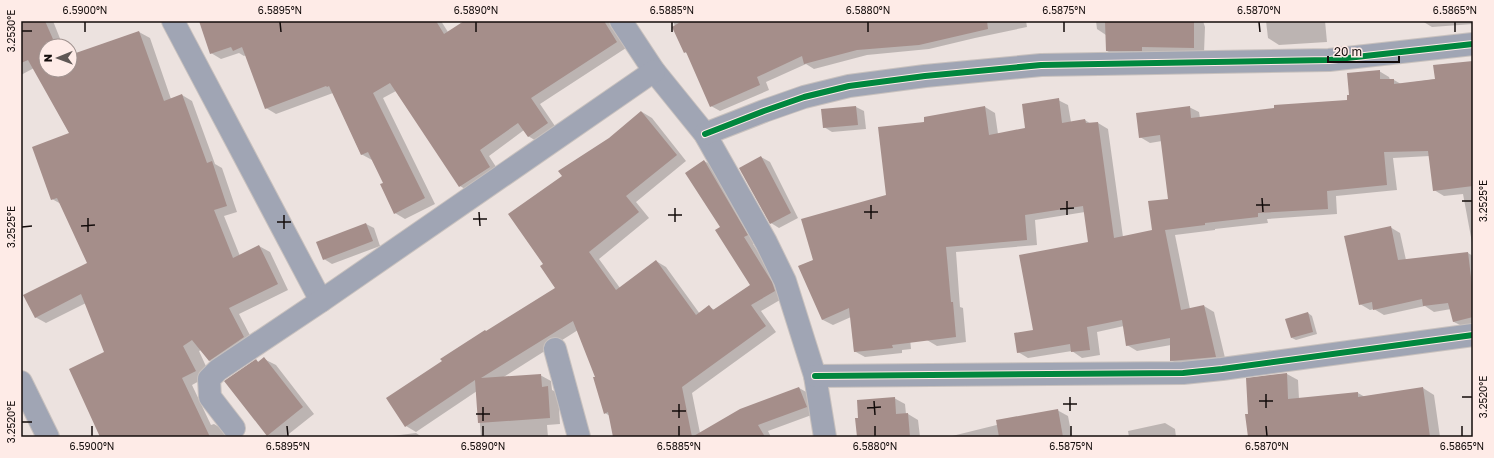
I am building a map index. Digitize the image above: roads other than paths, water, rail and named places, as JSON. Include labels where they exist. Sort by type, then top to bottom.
[{"type":"street","points":[[173,21],[321,301]]},
{"type":"street","points":[[621,21],[654,72],[705,134],[766,242],[785,281],[815,376],[825,437]]},
{"type":"street","points":[[705,134],[804,97],[848,86],[925,76],[1041,65],[1329,60],[1473,44]]},
{"type":"street","points":[[234,428],[210,397],[210,379],[218,370],[654,72]]},
{"type":"street","points":[[815,376],[1183,373],[1473,335]]},
{"type":"street","points":[[555,349],[579,437]]},
{"type":"street","points":[[21,382],[48,437]]}]
